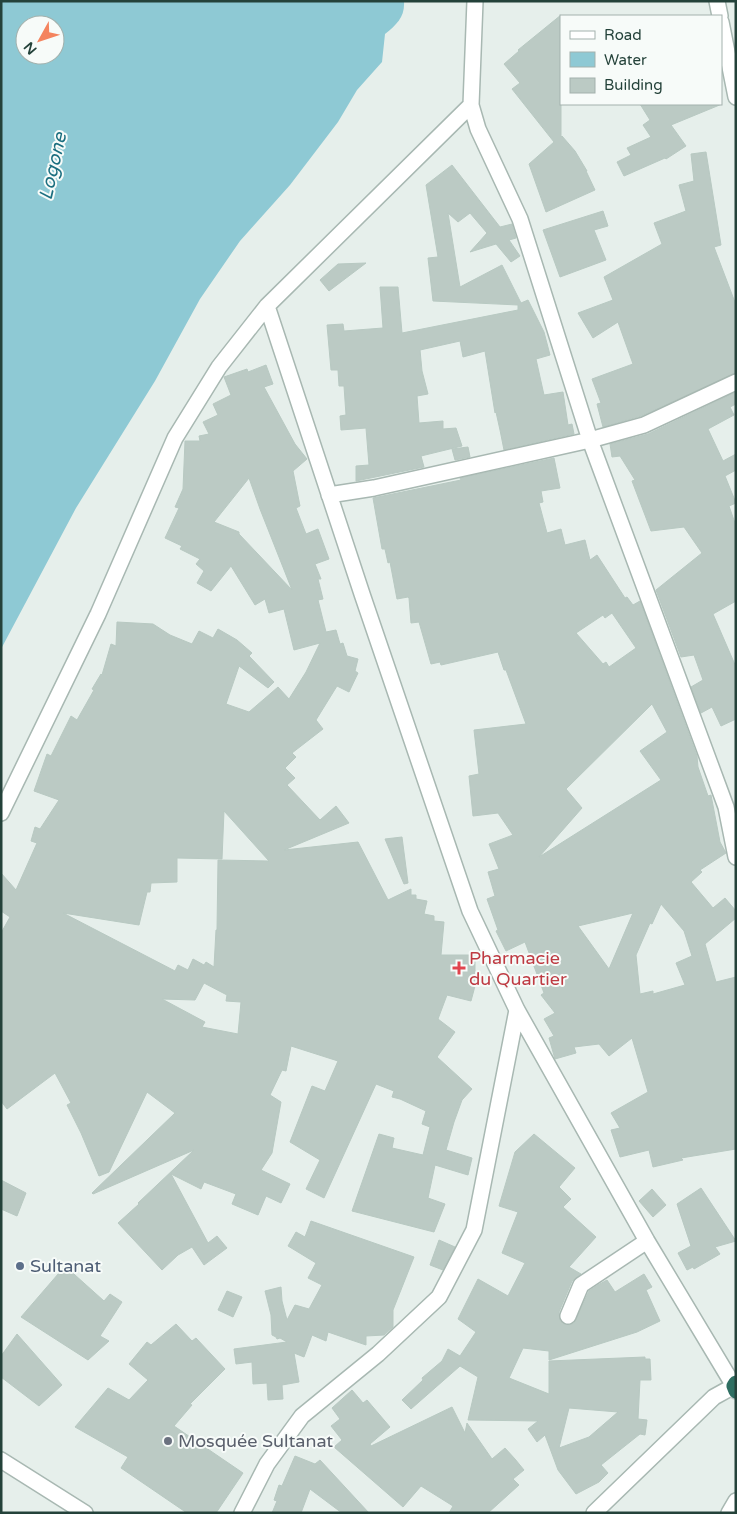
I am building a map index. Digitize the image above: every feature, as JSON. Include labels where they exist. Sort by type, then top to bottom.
[{"type":"street","points":[[475,1],[471,105],[478,129],[520,219],[590,440],[726,807],[736,857]]},
{"type":"street","points":[[717,1],[720,15]]},
{"type":"street","points":[[722,27],[735,92]]},
{"type":"street","points":[[1,813],[98,614],[175,438],[219,367],[267,306],[471,105]]},
{"type":"street","points":[[267,306],[470,912],[517,1010],[647,1241],[735,1387],[714,1397],[594,1513]]},
{"type":"street","points":[[329,495],[374,488],[590,440],[644,425],[736,382]]},
{"type":"street","points":[[242,1513],[267,1464],[302,1416],[378,1354],[439,1297],[474,1230],[517,1010]]},
{"type":"street","points":[[568,1316],[581,1285],[647,1241]]},
{"type":"street","points":[[1,1460],[85,1513]]},
{"type":"street","points":[[729,1513],[736,1501]]},
{"type":"water","name":"Logone","points":[[1,1],[404,1],[402,16],[385,34],[382,62],[357,90],[338,122],[290,185],[240,241],[200,299],[155,381],[76,508],[1,649]]},
{"type":"building","points":[[560,16],[561,137],[575,151],[587,171],[595,190],[546,212],[529,164],[554,142],[512,89],[520,83],[504,64]]},
{"type":"building","points":[[641,105],[720,105],[671,125],[686,146],[666,159],[624,176],[617,162],[631,155],[627,148],[651,137],[643,125],[650,120]]},
{"type":"building","points":[[706,152],[721,245],[714,247],[736,305],[736,373],[641,416],[603,427],[597,404],[601,403],[592,379],[633,364],[618,322],[593,338],[578,313],[613,300],[604,277],[662,244],[654,223],[686,211],[679,185],[694,181],[691,154]]},
{"type":"building","points":[[452,165],[500,227],[512,224],[516,238],[509,240],[520,256],[511,262],[496,244],[470,252],[487,233],[470,213],[458,222],[448,213],[460,287],[502,265],[521,303],[528,300],[544,332],[550,355],[536,359],[544,395],[563,392],[568,425],[572,424],[574,434],[504,450],[495,413],[485,351],[463,357],[460,341],[420,350],[422,371],[428,394],[417,396],[419,423],[443,421],[443,429],[456,428],[462,446],[421,456],[424,467],[356,481],[356,466],[369,465],[366,428],[341,430],[340,416],[346,415],[344,386],[339,386],[338,370],[331,370],[327,325],[343,324],[344,331],[383,328],[380,287],[398,287],[402,333],[518,310],[518,305],[433,301],[428,258],[438,257],[426,185]]},
{"type":"building","points":[[603,211],[608,226],[594,230],[606,260],[560,277],[543,230]]},
{"type":"building","points":[[366,263],[329,291],[320,280],[338,264]]},
{"type":"building","points":[[266,365],[273,384],[264,387],[295,444],[307,459],[293,471],[300,506],[296,508],[306,534],[318,529],[329,559],[315,564],[321,579],[318,579],[323,599],[318,600],[326,632],[336,630],[340,644],[343,643],[347,656],[358,659],[355,671],[358,673],[349,692],[337,686],[316,720],[323,729],[292,753],[296,757],[285,768],[295,778],[287,785],[320,820],[336,806],[349,823],[284,850],[358,842],[388,900],[411,889],[411,895],[416,895],[416,899],[427,901],[424,914],[434,916],[434,921],[444,922],[441,955],[475,955],[475,986],[471,1001],[447,995],[438,1019],[455,1032],[437,1057],[472,1089],[462,1100],[446,1150],[472,1158],[468,1175],[435,1165],[428,1198],[445,1204],[434,1232],[352,1211],[379,1134],[394,1138],[392,1148],[423,1155],[430,1127],[422,1124],[426,1111],[392,1097],[394,1091],[376,1084],[324,1198],[306,1189],[320,1160],[290,1142],[312,1086],[325,1091],[338,1061],[291,1046],[286,1071],[282,1070],[270,1095],[281,1102],[272,1153],[261,1170],[290,1184],[281,1203],[266,1196],[258,1215],[232,1204],[236,1194],[204,1182],[201,1189],[171,1174],[208,1243],[217,1236],[227,1248],[204,1265],[192,1247],[178,1255],[162,1270],[118,1223],[194,1150],[92,1193],[175,1113],[147,1092],[109,1172],[99,1176],[67,1105],[71,1103],[55,1073],[7,1109],[1,1101],[1,933],[10,917],[1,911],[1,873],[16,890],[37,843],[31,841],[35,827],[40,829],[59,800],[34,791],[47,754],[51,756],[71,716],[77,720],[94,690],[92,689],[102,675],[111,644],[116,646],[117,622],[153,624],[170,635],[192,644],[199,631],[213,638],[218,629],[237,640],[252,653],[249,656],[274,682],[268,688],[239,666],[226,704],[249,712],[278,687],[289,699],[306,672],[320,643],[294,650],[284,609],[269,613],[265,599],[255,605],[231,566],[211,591],[197,583],[204,571],[196,564],[200,559],[180,549],[182,546],[165,538],[179,508],[175,507],[183,489],[185,441],[200,441],[199,436],[209,434],[203,422],[218,415],[213,404],[231,395],[224,377],[247,369],[248,372]],"holes":[[[249,478],[260,509],[292,590],[239,532],[214,522]],[[224,811],[269,861],[218,860],[217,930],[214,967],[206,962],[204,965],[193,959],[188,970],[178,965],[175,971],[63,913],[139,925],[147,892],[150,892],[151,883],[177,882],[177,858],[222,859]],[[204,983],[227,995],[226,1001],[241,1002],[238,1034],[202,1027],[205,1022],[162,999],[195,1000]]]},
{"type":"building","points":[[736,392],[736,404],[730,407],[734,415],[708,429],[723,461],[736,454],[736,470],[725,476],[736,503],[729,506],[736,526],[736,601],[713,614],[736,667],[736,719],[721,726],[712,707],[701,713],[691,687],[703,680],[694,655],[681,657],[656,590],[702,553],[684,527],[651,531],[632,481],[635,480],[620,456],[612,457],[610,444],[648,434]]},
{"type":"building","points":[[468,447],[470,457],[455,460],[452,449]]},
{"type":"building","points":[[554,458],[560,488],[541,491],[543,502],[539,503],[547,533],[561,529],[565,545],[585,540],[590,560],[597,555],[625,598],[627,597],[633,605],[640,601],[697,756],[698,767],[708,796],[711,795],[720,842],[726,853],[700,870],[702,872],[691,882],[713,908],[725,898],[736,911],[736,918],[705,944],[716,982],[736,977],[736,1149],[681,1158],[683,1160],[653,1167],[649,1150],[620,1157],[611,1130],[620,1128],[611,1113],[648,1092],[632,1038],[609,1056],[599,1044],[574,1047],[576,1053],[555,1059],[549,1038],[554,1036],[544,1019],[555,1013],[541,995],[544,993],[525,942],[506,951],[496,931],[498,930],[487,899],[495,896],[488,872],[499,869],[489,844],[513,835],[498,813],[473,816],[469,776],[479,774],[474,730],[526,724],[498,652],[441,665],[440,662],[431,664],[419,622],[411,623],[409,598],[397,599],[390,562],[388,563],[385,549],[382,549],[373,498],[461,480],[460,478]],"holes":[[[612,613],[636,648],[609,667],[606,662],[603,664],[576,633],[603,615],[605,618]],[[652,704],[667,732],[640,751],[661,780],[539,857],[582,808],[566,789]],[[661,904],[684,931],[692,956],[676,963],[685,985],[653,994],[653,991],[640,994],[636,955],[650,923],[652,924]],[[633,913],[609,969],[578,926]]]},
{"type":"building","points":[[402,837],[408,883],[404,884],[385,839]]},
{"type":"building","points":[[534,1134],[575,1168],[559,1187],[571,1199],[563,1207],[596,1237],[569,1267],[581,1274],[572,1281],[559,1312],[560,1321],[569,1325],[574,1323],[589,1291],[598,1285],[607,1280],[615,1292],[644,1274],[652,1287],[646,1290],[660,1321],[637,1332],[549,1360],[549,1351],[523,1348],[509,1378],[549,1394],[549,1361],[645,1357],[645,1359],[650,1359],[651,1380],[640,1380],[638,1419],[647,1420],[645,1435],[640,1434],[601,1465],[608,1473],[599,1482],[576,1494],[558,1470],[545,1435],[537,1442],[528,1429],[538,1421],[468,1420],[478,1377],[460,1366],[411,1409],[402,1400],[423,1380],[422,1378],[442,1361],[448,1349],[460,1356],[476,1332],[458,1319],[478,1279],[508,1296],[525,1263],[502,1253],[518,1212],[499,1206],[515,1152]],"holes":[[[569,1408],[618,1412],[589,1437],[559,1448]]]},
{"type":"building","points":[[1,1180],[26,1193],[17,1216],[1,1209]]},
{"type":"building","points":[[701,1188],[736,1241],[715,1247],[720,1254],[694,1269],[693,1267],[687,1270],[678,1253],[691,1246],[677,1204]]},
{"type":"building","points":[[652,1189],[666,1205],[653,1217],[639,1201]]},
{"type":"building","points":[[311,1221],[414,1257],[393,1310],[393,1327],[384,1335],[366,1336],[366,1345],[328,1332],[326,1341],[312,1335],[304,1357],[294,1353],[299,1382],[282,1385],[283,1399],[268,1400],[267,1383],[253,1384],[252,1362],[236,1364],[234,1349],[287,1342],[280,1338],[277,1339],[272,1335],[271,1315],[265,1291],[281,1287],[282,1301],[287,1320],[295,1305],[309,1309],[322,1285],[308,1278],[316,1263],[288,1246],[296,1232],[305,1237]]},
{"type":"building","points":[[439,1240],[455,1247],[443,1270],[430,1265]]},
{"type":"building","points":[[65,1266],[104,1301],[110,1294],[122,1302],[100,1336],[109,1341],[88,1360],[21,1317]]},
{"type":"building","points":[[227,1291],[242,1297],[233,1317],[218,1310]]},
{"type":"building","points":[[176,1324],[192,1341],[196,1338],[225,1369],[190,1404],[192,1405],[174,1426],[243,1473],[216,1513],[187,1513],[121,1468],[128,1457],[75,1427],[108,1388],[129,1400],[148,1380],[129,1364],[147,1342],[151,1345]]},
{"type":"building","points":[[17,1334],[62,1385],[39,1406],[1,1377],[1,1356]]},
{"type":"building","points":[[352,1390],[363,1403],[367,1400],[390,1427],[370,1444],[371,1446],[452,1407],[465,1433],[467,1423],[492,1459],[505,1448],[515,1459],[524,1470],[513,1479],[519,1485],[488,1513],[449,1513],[453,1506],[421,1486],[403,1507],[334,1447],[342,1440],[331,1426],[340,1419],[332,1408]]},
{"type":"building","points":[[295,1456],[315,1464],[320,1460],[369,1513],[342,1513],[310,1489],[301,1513],[272,1513],[277,1501],[274,1500],[279,1485],[282,1486]]},
{"type":"place","name":"Pharmacie du Quartier","points":[[459,968]]},
{"type":"place","name":"Sultanat","points":[[20,1266]]},
{"type":"place","name":"Mosquée Sultanat","points":[[168,1441]]}]
